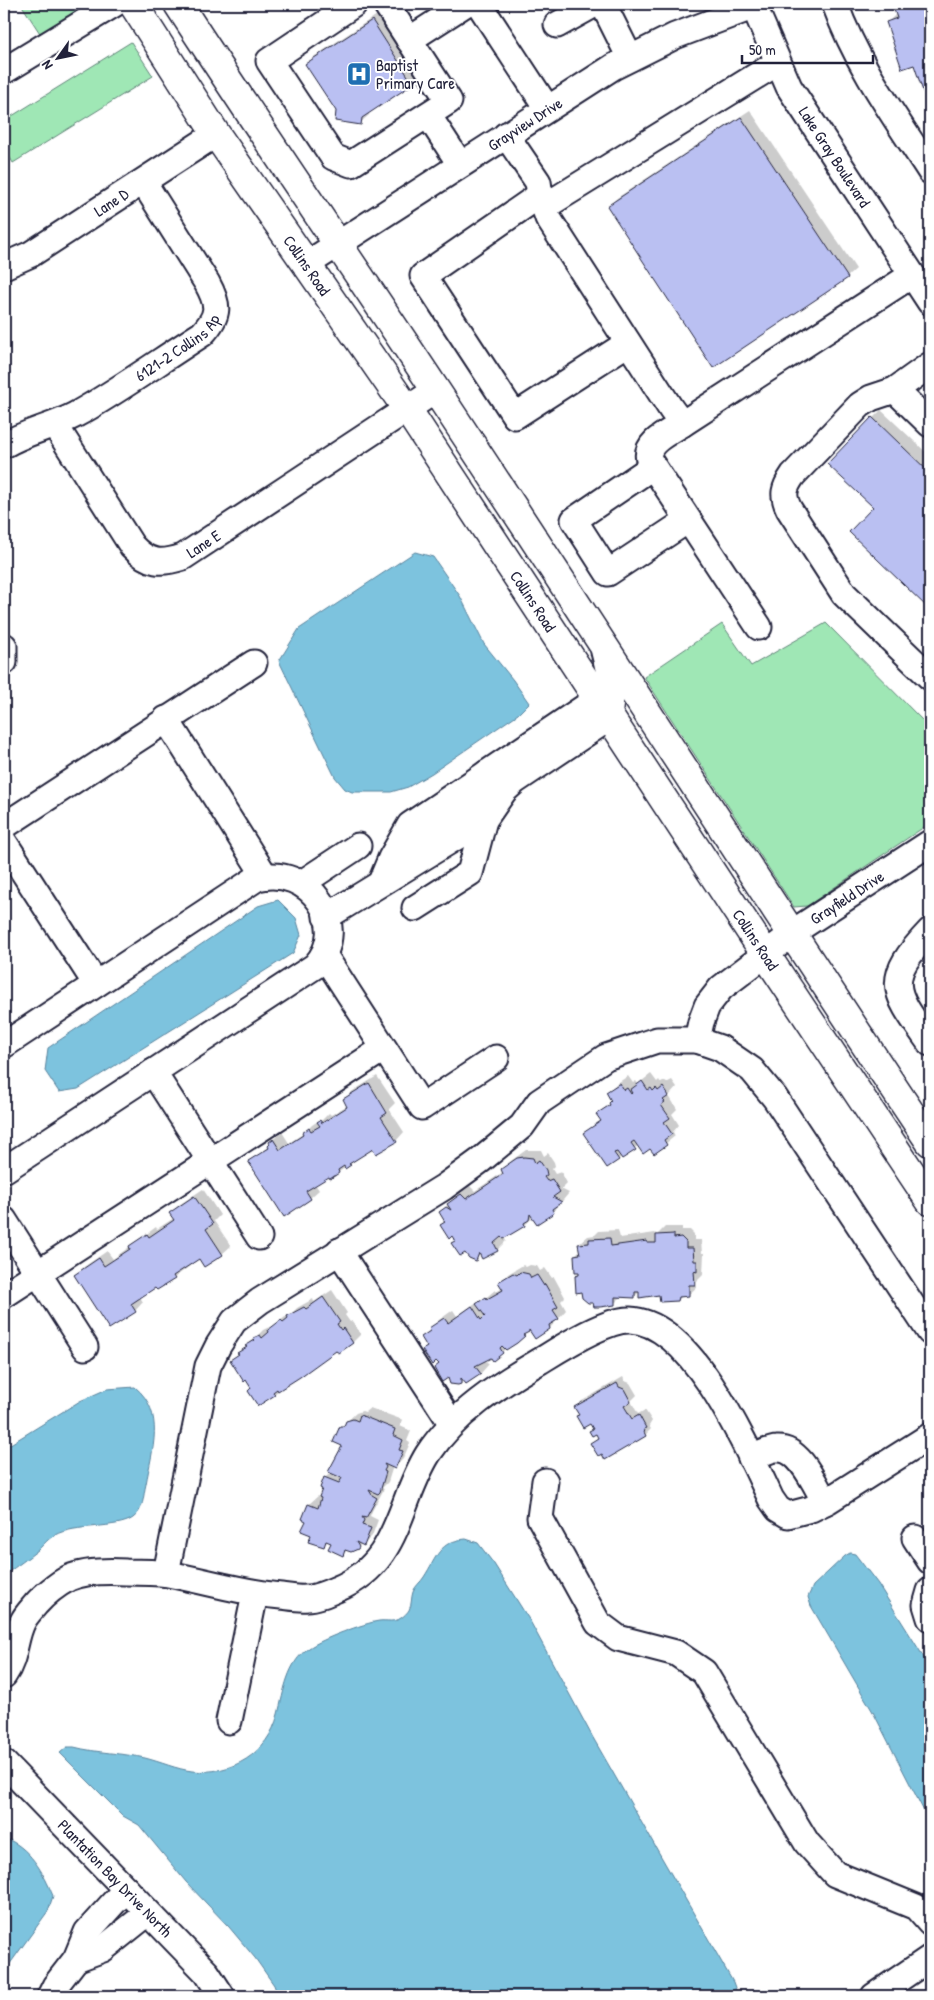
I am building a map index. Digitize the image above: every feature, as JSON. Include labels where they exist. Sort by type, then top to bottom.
[{"type":"main road","name":"Collins Road","points":[[133,4],[216,134],[407,409],[930,1201]]},
{"type":"main road","name":"Collins Road","points":[[178,4],[337,245],[436,390],[930,1142]]},
{"type":"street","points":[[4,71],[114,4]]},
{"type":"street","points":[[354,4],[269,61],[333,157],[351,164],[449,101],[386,4]]},
{"type":"street","points":[[409,40],[465,4]]},
{"type":"street","points":[[480,4],[547,108]]},
{"type":"street","points":[[556,25],[596,4]]},
{"type":"street","points":[[603,4],[630,58]]},
{"type":"street","name":"Grayview Drive","points":[[307,264],[547,108],[630,58],[675,36],[755,4]]},
{"type":"street","name":"Lake Gray Boulevard","points":[[755,4],[777,62],[789,87],[922,283]]},
{"type":"street","points":[[836,4],[845,30],[869,78],[930,171]]},
{"type":"street","points":[[628,343],[515,416],[423,276],[542,201],[777,62]]},
{"type":"street","points":[[428,115],[460,164]]},
{"type":"street","name":"Lane D","points":[[4,266],[32,254],[144,183],[216,134]]},
{"type":"street","points":[[506,135],[538,182],[548,218],[682,424]]},
{"type":"street","name":"6121-2 Collins Ap","points":[[54,425],[77,414],[202,334],[213,323],[216,309],[214,296],[144,183]]},
{"type":"street","points":[[759,627],[652,467],[648,456],[650,446],[682,424],[922,283]]},
{"type":"street","points":[[930,365],[895,390],[871,398],[860,405],[793,475],[784,487],[783,493],[789,509],[844,594],[930,677]]},
{"type":"street","name":"Lane E","points":[[54,425],[132,546],[141,556],[153,561],[168,561],[183,557],[436,390]]},
{"type":"street","points":[[895,390],[930,424]]},
{"type":"street","points":[[4,445],[16,438],[54,425]]},
{"type":"street","points":[[652,467],[574,520],[608,573],[688,520]]},
{"type":"street","points":[[416,908],[470,873],[484,820],[504,791],[612,699],[612,680],[602,644]]},
{"type":"street","points":[[4,646],[4,662]]},
{"type":"street","points":[[4,826],[254,663]]},
{"type":"street","points":[[381,882],[391,858],[470,807],[487,773],[603,708]]},
{"type":"street","points":[[166,719],[265,876]]},
{"type":"street","points":[[326,917],[484,820]]},
{"type":"street","points":[[4,842],[96,984]]},
{"type":"street","name":"Grayfield Drive","points":[[697,1040],[707,1006],[721,988],[792,934],[930,843]]},
{"type":"street","points":[[302,883],[358,846]]},
{"type":"street","points":[[4,1045],[251,882],[265,876],[280,876],[302,883],[317,896],[326,917],[328,938],[324,954],[315,966],[4,1170]]},
{"type":"street","points":[[930,930],[904,962],[898,979],[898,992],[902,1003],[930,1043]]},
{"type":"street","points":[[324,954],[383,1049],[422,1106],[496,1058]]},
{"type":"street","points":[[166,1574],[208,1366],[234,1320],[260,1301],[444,1186],[481,1160],[522,1126],[539,1102],[606,1057],[657,1040],[697,1040],[720,1048],[752,1070],[775,1098],[930,1332]]},
{"type":"street","points":[[4,1295],[383,1049]]},
{"type":"street","points":[[153,1072],[259,1237]]},
{"type":"street","points":[[4,1220],[85,1347]]},
{"type":"street","points":[[339,1251],[452,1424]]},
{"type":"street","points":[[4,1675],[11,1665],[23,1621],[37,1604],[69,1578],[112,1571],[166,1574],[256,1594],[309,1598],[339,1588],[370,1570],[387,1548],[428,1454],[452,1424],[485,1396],[562,1348],[610,1324],[630,1320],[650,1324],[674,1339],[702,1372],[732,1418],[771,1499],[778,1509],[788,1515],[811,1509],[825,1502],[930,1436]]},
{"type":"street","points":[[751,1458],[776,1449],[790,1451],[804,1466],[825,1502]]},
{"type":"street","points":[[545,1481],[540,1518],[598,1624],[618,1638],[676,1653],[704,1672],[807,1843],[835,1874],[916,1907],[930,1923]]},
{"type":"street","points":[[915,1538],[930,1561]]},
{"type":"street","points":[[930,1591],[926,1605],[930,1618]]},
{"type":"street","points":[[229,1721],[256,1594]]},
{"type":"street","name":"Plantation Bay Drive North","points":[[4,1763],[207,1973],[222,1996]]},
{"type":"street","points":[[50,1996],[55,1986],[76,1959],[87,1932],[126,1889]]},
{"type":"street","points":[[76,1959],[103,1949],[148,1913]]},
{"type":"street","points":[[874,1996],[930,1958]]},
{"type":"green space","points":[[21,4],[90,4],[43,38]]},
{"type":"green space","points":[[131,42],[153,76],[13,163],[4,147],[4,121]]},
{"type":"green space","points":[[826,623],[930,728],[930,823],[807,906],[794,907],[644,677],[722,624],[751,666]]},
{"type":"water","points":[[415,552],[433,557],[460,596],[484,644],[529,703],[518,714],[432,773],[408,787],[391,792],[352,792],[345,789],[335,777],[279,661],[299,629]]},
{"type":"water","points":[[278,900],[296,918],[301,935],[293,953],[78,1089],[59,1092],[45,1071],[48,1048],[258,906]]},
{"type":"water","points":[[135,1387],[145,1397],[151,1408],[154,1420],[151,1458],[143,1502],[137,1515],[117,1524],[73,1529],[55,1535],[7,1573],[4,1579],[4,1448],[80,1401],[107,1389]]},
{"type":"water","points":[[466,1539],[478,1543],[494,1564],[530,1621],[592,1736],[733,1982],[738,1996],[278,1996],[274,1985],[255,1958],[229,1927],[186,1882],[139,1825],[123,1816],[60,1753],[67,1747],[74,1747],[145,1758],[192,1771],[221,1769],[246,1759],[257,1751],[273,1728],[287,1678],[302,1654],[323,1640],[354,1628],[372,1622],[396,1620],[402,1617],[410,1608],[414,1590],[440,1551],[450,1543]]},
{"type":"water","points":[[850,1553],[855,1554],[878,1584],[930,1667],[930,1823],[873,1712],[811,1606],[808,1597],[813,1586]]},
{"type":"water","points":[[4,1838],[21,1847],[34,1861],[45,1878],[53,1896],[48,1911],[4,1972]]},
{"type":"building","points":[[892,4],[930,4],[930,112],[914,65],[902,69],[886,22],[897,18]]},
{"type":"building","name":"Baptist Primary Care","points":[[372,20],[413,84],[362,118],[361,125],[335,121],[336,111],[305,64]]},
{"type":"building","points":[[741,117],[848,278],[713,368],[607,206]]},
{"type":"building","points":[[872,417],[930,473],[930,610],[849,532],[873,507],[827,464]]},
{"type":"building","points":[[642,1081],[648,1090],[651,1088],[653,1091],[656,1088],[658,1091],[663,1087],[669,1096],[663,1100],[665,1102],[661,1105],[670,1118],[664,1122],[672,1134],[664,1140],[667,1145],[654,1154],[650,1149],[643,1154],[634,1141],[631,1143],[636,1150],[622,1159],[617,1152],[614,1153],[619,1160],[607,1168],[583,1133],[601,1121],[596,1114],[610,1105],[611,1101],[606,1092],[620,1083],[624,1090],[627,1088],[631,1094],[630,1090]]},
{"type":"building","points":[[369,1083],[387,1113],[381,1117],[397,1142],[376,1154],[373,1149],[349,1164],[351,1165],[345,1169],[344,1166],[338,1170],[339,1173],[330,1179],[329,1177],[306,1191],[311,1199],[284,1217],[248,1161],[269,1148],[269,1142],[273,1139],[280,1150],[303,1135],[302,1133],[309,1128],[311,1131],[320,1126],[317,1122],[320,1120],[322,1123],[347,1107],[343,1099]]},
{"type":"building","points":[[517,1158],[533,1158],[535,1163],[539,1160],[546,1170],[547,1175],[544,1177],[547,1181],[552,1179],[560,1192],[553,1197],[562,1202],[552,1209],[554,1213],[537,1224],[530,1214],[529,1220],[524,1223],[525,1226],[503,1239],[501,1237],[494,1243],[498,1251],[482,1259],[479,1253],[476,1261],[469,1258],[465,1253],[460,1256],[451,1243],[455,1241],[452,1236],[449,1239],[440,1225],[445,1222],[439,1212],[446,1207],[451,1210],[447,1204],[461,1194],[466,1199],[503,1174],[501,1169]]},
{"type":"building","points":[[194,1196],[213,1224],[206,1229],[223,1255],[204,1267],[199,1259],[173,1276],[175,1279],[157,1290],[155,1288],[131,1304],[136,1312],[109,1329],[74,1275],[99,1258],[104,1266],[130,1249],[129,1246],[147,1234],[149,1237],[174,1220],[169,1213]]},
{"type":"building","points":[[674,1234],[674,1238],[681,1237],[686,1242],[686,1248],[693,1248],[694,1261],[697,1261],[697,1272],[694,1271],[695,1285],[689,1285],[689,1296],[679,1297],[678,1301],[660,1302],[659,1295],[639,1298],[639,1292],[635,1292],[635,1298],[615,1297],[615,1305],[594,1307],[593,1303],[588,1303],[582,1298],[581,1292],[576,1293],[575,1276],[579,1275],[579,1272],[575,1272],[574,1255],[580,1254],[578,1244],[589,1243],[589,1239],[610,1238],[611,1246],[647,1241],[647,1243],[656,1243],[656,1235]]},
{"type":"building","points":[[520,1272],[529,1274],[531,1278],[537,1275],[544,1286],[545,1284],[558,1307],[553,1310],[559,1319],[549,1325],[550,1329],[535,1339],[529,1330],[517,1343],[506,1350],[502,1346],[500,1348],[503,1353],[493,1361],[491,1358],[475,1366],[481,1374],[466,1384],[461,1378],[461,1384],[458,1385],[450,1384],[448,1378],[442,1382],[434,1368],[439,1364],[436,1361],[432,1365],[422,1350],[427,1347],[421,1337],[430,1331],[429,1328],[444,1318],[448,1323],[472,1306],[481,1320],[485,1316],[476,1304],[486,1297],[487,1299],[503,1290],[498,1282],[513,1273],[517,1275]]},
{"type":"building","points":[[323,1297],[340,1322],[337,1324],[341,1330],[343,1328],[353,1343],[339,1353],[336,1351],[278,1391],[277,1389],[273,1392],[275,1395],[258,1406],[248,1391],[251,1388],[246,1380],[244,1382],[230,1360],[247,1347],[245,1346],[255,1340],[253,1338],[260,1335],[262,1338],[269,1332],[268,1330],[281,1320],[283,1322],[288,1318],[287,1316],[304,1307],[306,1309]]},
{"type":"building","points":[[617,1383],[619,1387],[624,1389],[631,1402],[624,1406],[632,1419],[639,1415],[646,1428],[644,1432],[646,1436],[605,1460],[602,1454],[598,1456],[590,1443],[598,1438],[596,1434],[592,1436],[589,1431],[593,1429],[590,1424],[583,1428],[576,1416],[579,1415],[574,1407]]},
{"type":"building","points":[[360,1415],[395,1429],[393,1435],[403,1440],[399,1450],[403,1451],[395,1469],[384,1464],[386,1467],[384,1471],[386,1472],[380,1492],[378,1494],[369,1490],[377,1498],[366,1518],[362,1517],[364,1520],[362,1525],[371,1528],[364,1546],[356,1542],[359,1547],[358,1549],[351,1552],[345,1550],[343,1556],[328,1549],[331,1543],[326,1541],[324,1547],[308,1542],[311,1535],[301,1531],[306,1521],[302,1519],[308,1504],[318,1508],[322,1489],[320,1488],[324,1477],[339,1483],[342,1478],[328,1472],[342,1446],[333,1442],[340,1426],[344,1426],[346,1421],[353,1419],[358,1421]]},
{"type":"place","name":"Baptist Primary Care","points":[[359,74]]}]
